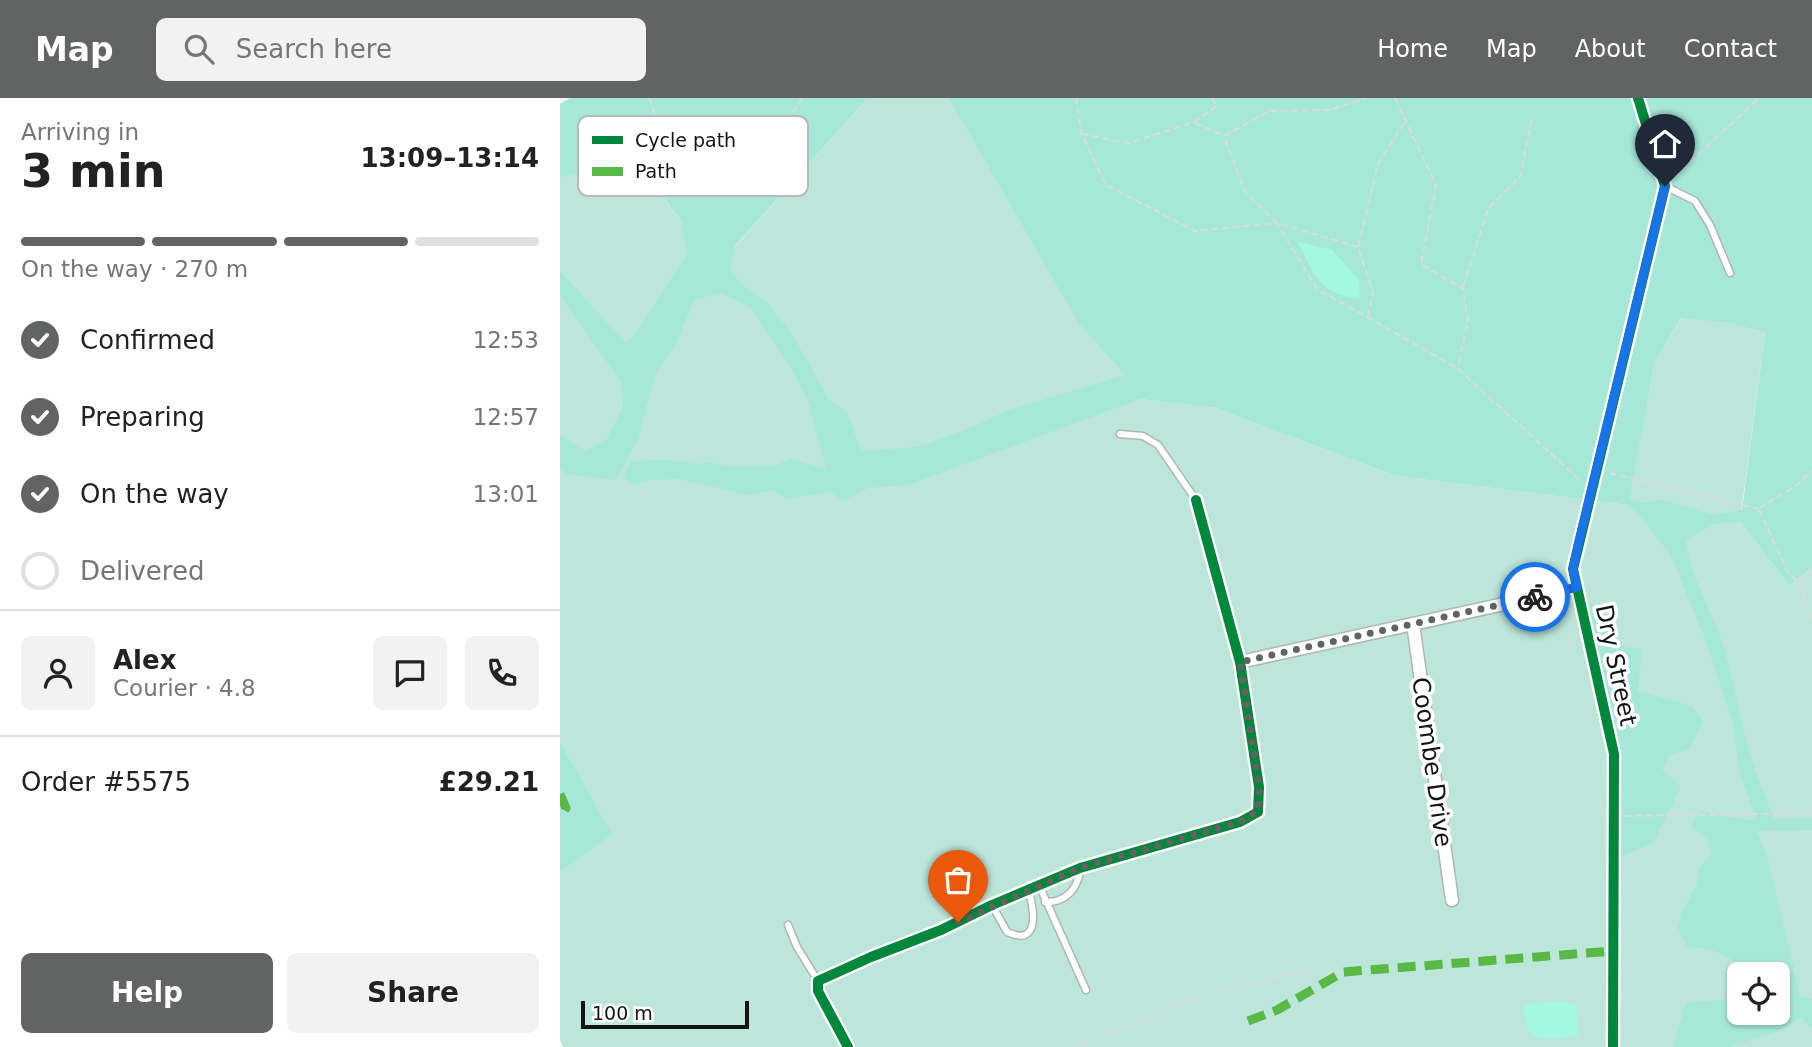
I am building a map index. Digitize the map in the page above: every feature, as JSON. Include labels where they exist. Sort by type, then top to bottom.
[{"type":"street","points":[[1638,98],[1665,186]]},
{"type":"street","name":"Dry Street","points":[[1613,1047],[1614,754],[1573,569],[1590,489],[1665,186]]},
{"type":"street","points":[[848,1047],[818,990],[818,981],[1080,868],[1240,822],[1258,811],[1259,787],[1240,662],[1196,500]]},
{"type":"street","points":[[1240,662],[1577,587]]},
{"type":"street","name":"Coombe Drive","points":[[1413,624],[1452,900]]},
{"type":"lane","points":[[1665,186],[1695,201],[1710,225],[1730,272]]},
{"type":"lane","points":[[1120,434],[1143,436],[1158,445],[1196,500]]},
{"type":"lane","points":[[1045,902],[1060,900],[1072,892],[1080,868]]},
{"type":"lane","points":[[1033,887],[1045,902],[1086,990]]},
{"type":"lane","points":[[992,905],[1007,932],[1018,936],[1026,933],[1034,925],[1033,887]]},
{"type":"lane","points":[[788,925],[797,947],[818,981]]},
{"type":"path","points":[[649,98],[656,116]]},
{"type":"path","points":[[790,116],[803,98]]},
{"type":"path","points":[[1076,98],[1080,134],[1106,185],[1195,231],[1276,223],[1358,247]]},
{"type":"path","points":[[1080,134],[1129,144],[1194,122],[1217,106],[1212,98]]},
{"type":"path","points":[[1224,136],[1269,111],[1330,110],[1366,98]]},
{"type":"path","points":[[1395,98],[1436,186],[1421,264],[1463,289]]},
{"type":"path","points":[[1665,186],[1759,98]]},
{"type":"path","points":[[1458,368],[1468,320],[1463,289],[1488,209],[1520,177],[1532,117]]},
{"type":"path","points":[[1368,318],[1373,293],[1358,247],[1378,164],[1406,120]]},
{"type":"path","points":[[1194,122],[1224,136],[1245,192],[1276,223],[1317,289],[1458,368],[1590,489]]},
{"type":"path","points":[[1595,469],[1758,509],[1797,485],[1812,470]]},
{"type":"path","points":[[1758,509],[1788,572],[1800,583],[1812,620]]},
{"type":"path","points":[[1800,583],[1812,567]]},
{"type":"path","points":[[1614,816],[1812,813]]},
{"type":"path","points":[[1075,1047],[1183,1003],[1284,975],[1343,972]]},
{"type":"shaded area","points":[[570,98],[868,98],[808,165],[808,116],[578,116],[578,172],[560,178],[560,104]]},
{"type":"shaded area","points":[[868,98],[972,98],[1140,399],[1215,408],[1396,476],[1627,505],[1655,362],[1682,317],[1729,323],[1765,333],[1740,521],[1789,586],[1812,568],[1812,1047],[563,1047],[560,1040],[560,872],[611,833],[560,741],[560,178],[578,172],[578,196],[662,196],[716,268],[780,196],[808,196],[808,165]]},
{"type":"shaded area","points":[[949,98],[1812,98],[1812,568],[1789,586],[1740,521],[1714,524],[1686,540],[1692,568],[1723,645],[1749,749],[1774,819],[1812,819],[1812,830],[1757,831],[1769,863],[1800,996],[1812,999],[1812,1031],[1802,1017],[1790,1024],[1790,962],[1737,962],[1710,949],[1687,947],[1678,928],[1683,909],[1697,885],[1699,868],[1711,854],[1706,838],[1690,827],[1701,811],[1745,820],[1757,819],[1740,774],[1732,719],[1703,634],[1671,555],[1628,505],[1396,476],[1215,408],[1140,399],[908,485],[868,488],[843,501],[829,491],[789,499],[772,490],[749,495],[679,479],[650,480],[635,484],[623,478],[631,461],[668,460],[697,464],[710,462],[730,467],[773,466],[791,459],[826,469],[809,403],[794,373],[750,307],[722,293],[695,299],[672,351],[656,372],[637,441],[616,480],[566,474],[560,469],[560,435],[586,451],[607,439],[623,406],[621,382],[562,298],[560,271],[626,343],[636,333],[687,254],[681,221],[662,196],[780,196],[735,246],[730,271],[743,285],[769,304],[793,336],[829,400],[847,412],[861,451],[917,447],[961,432],[1009,410],[1125,375],[1078,322]],"holes":[[[1681,318],[1729,323],[1765,333],[1742,510],[1712,515],[1660,499],[1646,503],[1629,499],[1655,362]]]},
{"type":"shaded area","points":[[1298,242],[1332,250],[1359,280],[1360,299],[1326,287],[1315,274]]},
{"type":"shaded area","points":[[1578,594],[1587,599],[1625,647],[1642,649],[1638,691],[1692,706],[1703,722],[1689,749],[1669,755],[1662,770],[1681,786],[1653,843],[1613,860],[1614,754]]},
{"type":"shaded area","points":[[560,741],[612,834],[560,872]]},
{"type":"shaded area","points":[[1727,999],[1727,1025],[1789,1025],[1728,1047],[1673,1047],[1686,1003]]},
{"type":"shaded area","points":[[1564,1001],[1576,1005],[1578,1036],[1546,1039],[1532,1034],[1525,1018],[1524,1004]]},
{"type":"marked path","points":[[560,794],[566,808],[560,818]]},
{"type":"marked path","points":[[1248,1021],[1277,1010],[1343,972],[1613,951]]},
{"type":"cycle path","points":[[1613,1047],[1614,754],[1573,569],[1665,186],[1638,98]]},
{"type":"cycle path","points":[[848,1047],[818,991],[818,981],[1080,868],[1240,822],[1258,812],[1259,787],[1240,662],[1196,500]]},
{"type":"way so far","points":[[958,922],[1074,870],[1252,817],[1258,811],[1259,787],[1240,662],[1535,597]]},
{"type":"route","points":[[1535,597],[1577,587],[1573,569],[1590,489],[1665,186]]}]
